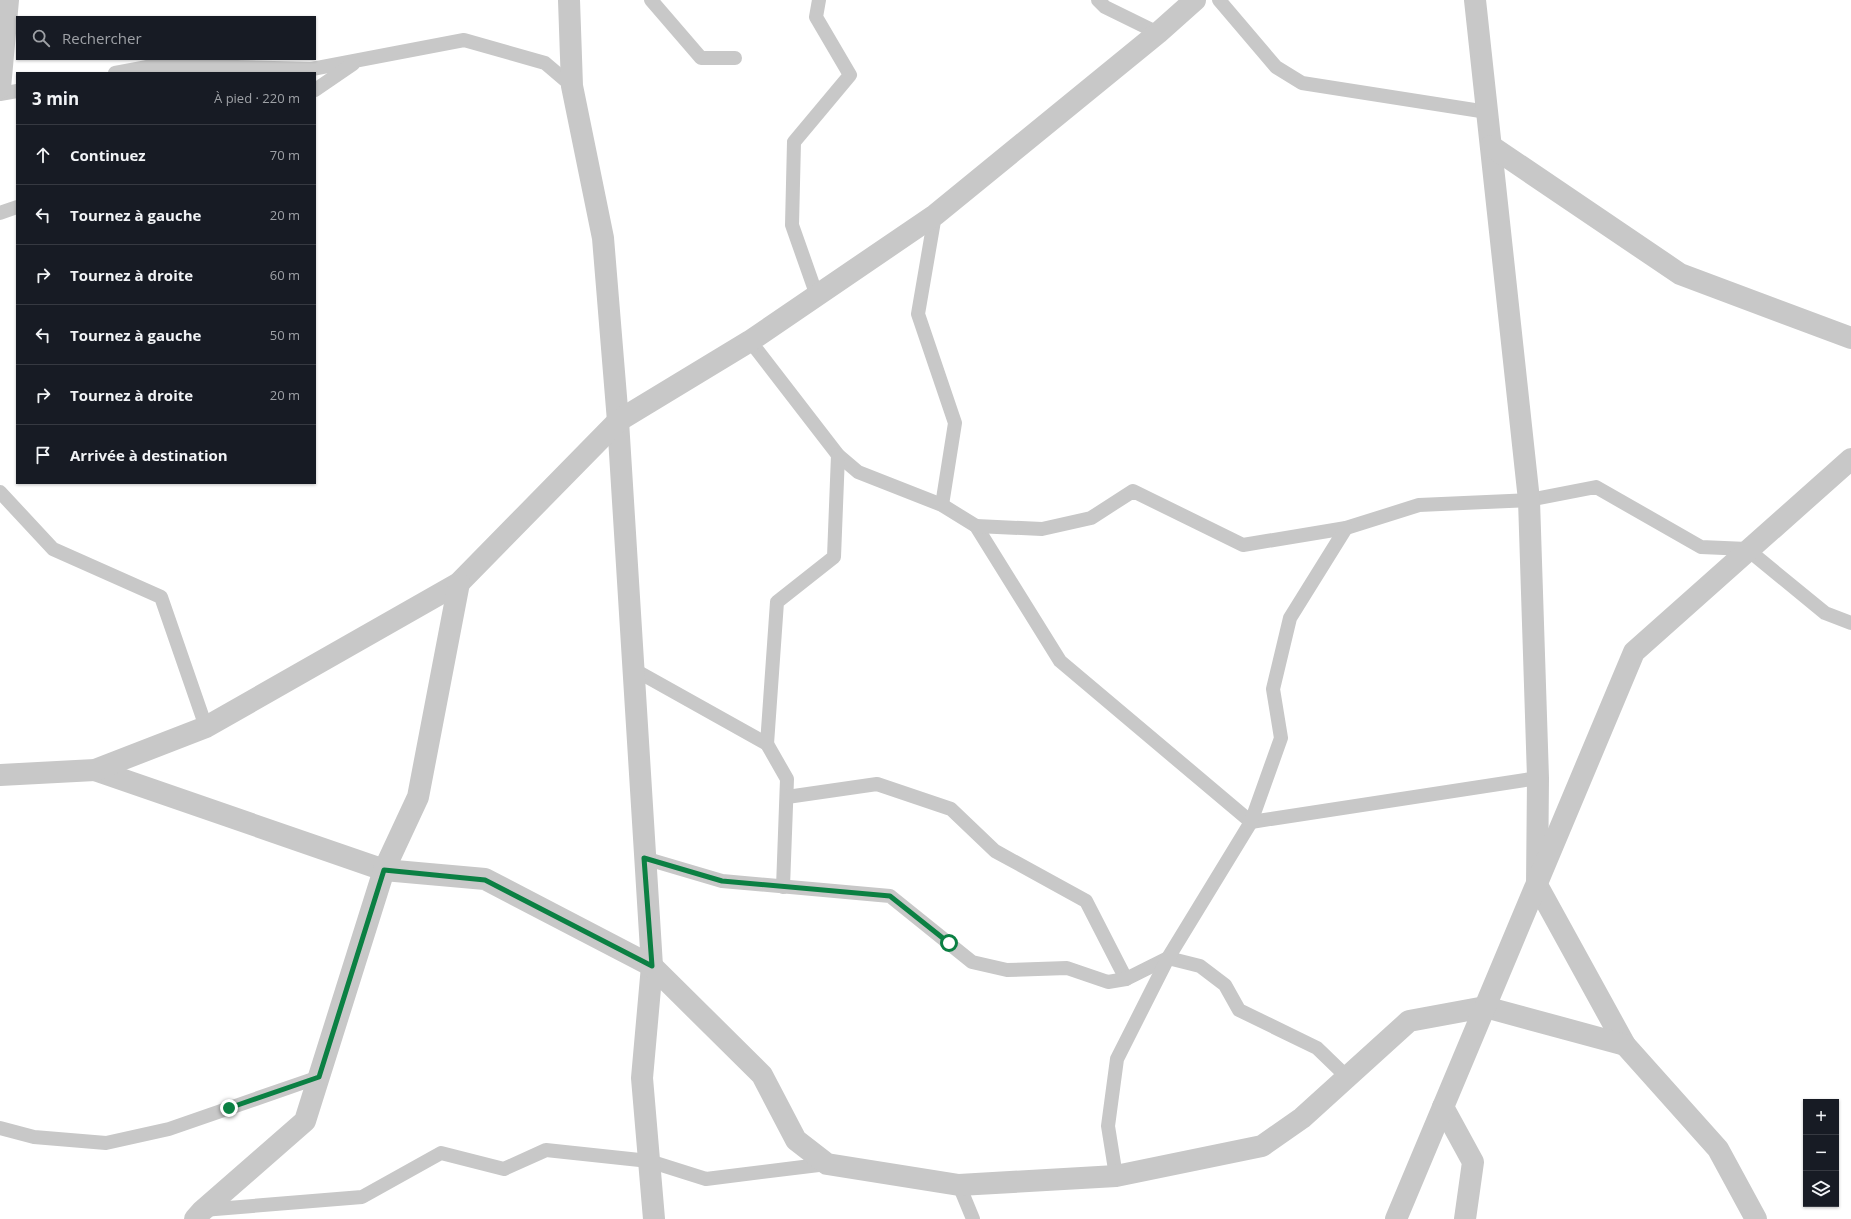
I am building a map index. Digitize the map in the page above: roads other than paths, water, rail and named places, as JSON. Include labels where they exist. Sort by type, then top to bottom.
[{"type":"street","points":[[0,88],[8,0]]},
{"type":"street","points":[[570,0],[572,86],[603,238],[618,421],[644,858],[652,966],[642,1078],[654,1219]]},
{"type":"street","points":[[0,775],[95,770],[206,727],[459,583],[618,421],[750,341],[935,215],[1158,33],[1195,0]]},
{"type":"street","points":[[1475,0],[1529,500],[1538,778],[1537,885],[1625,1045],[1718,1149],[1756,1219]]},
{"type":"street","points":[[1491,146],[1680,274],[1851,338]]},
{"type":"street","points":[[1396,1219],[1634,652],[1851,459]]},
{"type":"street","points":[[202,1216],[305,1121],[384,870],[418,797],[459,583]]},
{"type":"street","points":[[95,770],[384,870],[485,880],[652,966],[762,1075],[796,1140],[827,1164],[959,1185],[1116,1176],[1262,1146],[1302,1118],[1409,1021],[1485,1007],[1625,1045]]},
{"type":"street","points":[[1443,1107],[1473,1162],[1465,1219]]},
{"type":"lane","points":[[651,0],[701,58],[735,58]]},
{"type":"lane","points":[[817,296],[792,224],[794,142],[850,75],[816,17],[819,0]]},
{"type":"lane","points":[[1098,0],[1104,7],[1158,33]]},
{"type":"lane","points":[[1219,0],[1276,67],[1302,83],[1487,112]]},
{"type":"lane","points":[[120,72],[158,65],[312,69],[464,40],[545,63],[572,86]]},
{"type":"lane","points":[[316,89],[359,60]]},
{"type":"lane","points":[[0,94],[16,91]]},
{"type":"lane","points":[[0,213],[16,207]]},
{"type":"lane","points":[[935,215],[918,314],[955,423],[942,505]]},
{"type":"lane","points":[[750,341],[838,455],[858,472],[942,505],[976,526],[1060,661],[1251,822],[1538,778]]},
{"type":"lane","points":[[767,744],[777,602],[834,557],[838,455]]},
{"type":"lane","points":[[976,526],[1042,529],[1092,518],[1133,491],[1243,545],[1346,528],[1419,505],[1529,500],[1596,487],[1701,547],[1747,550],[1825,613],[1851,623]]},
{"type":"lane","points":[[0,492],[54,549],[162,597],[206,727]]},
{"type":"lane","points":[[1116,1176],[1108,1126],[1117,1059],[1168,958],[1251,822],[1281,738],[1273,689],[1290,618],[1346,528]]},
{"type":"lane","points":[[633,669],[767,744],[787,779],[783,887]]},
{"type":"lane","points":[[787,797],[877,784],[951,809],[995,851],[1086,901],[1126,979]]},
{"type":"lane","points":[[644,858],[722,881],[890,896],[972,962],[1007,970],[1067,968],[1108,982],[1126,979],[1168,958],[1200,966],[1225,985],[1239,1010],[1317,1048],[1346,1077]]},
{"type":"lane","points":[[0,1128],[34,1137],[106,1143],[169,1129],[319,1077]]},
{"type":"lane","points":[[202,1216],[362,1197],[441,1153],[504,1169],[546,1150],[649,1161],[706,1179],[827,1164]]},
{"type":"lane","points":[[959,1185],[973,1219]]}]
